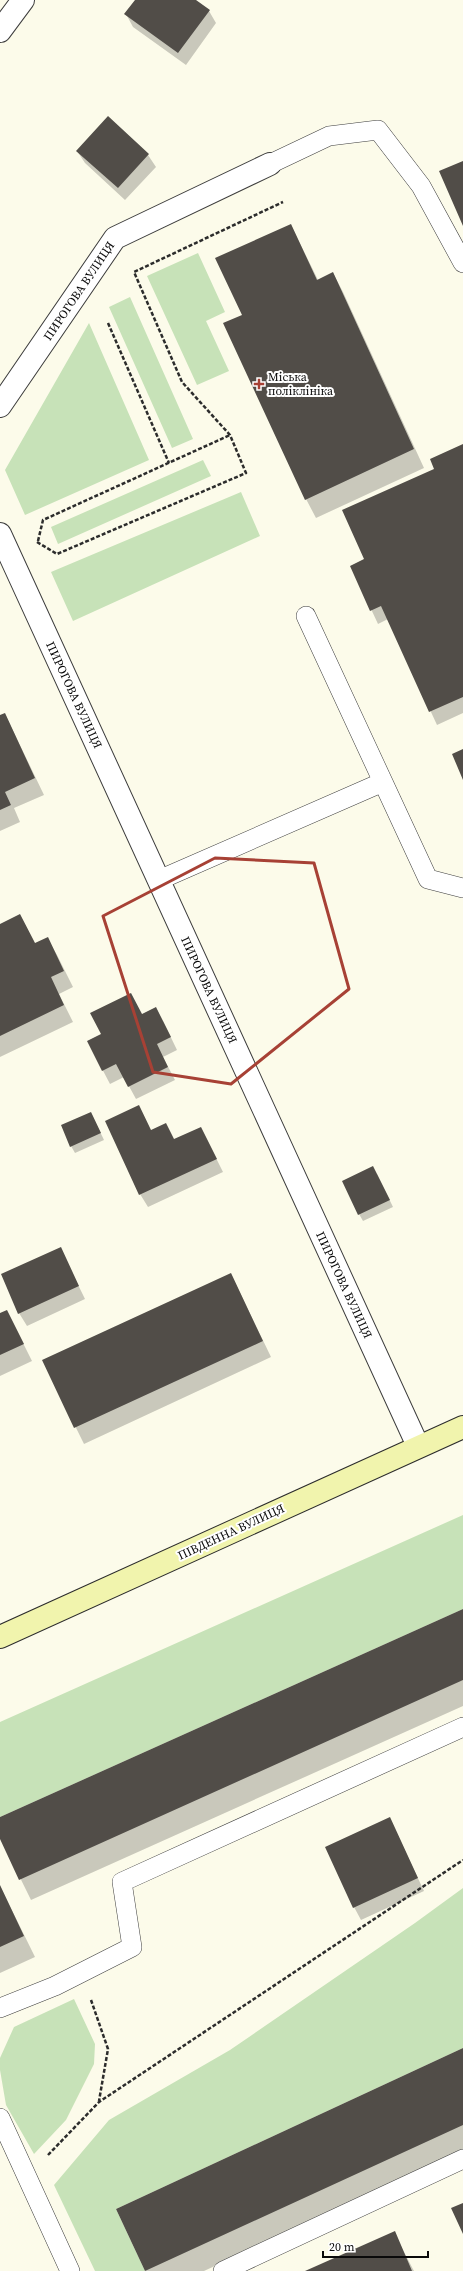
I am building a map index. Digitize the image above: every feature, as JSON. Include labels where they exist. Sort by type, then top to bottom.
[{"type":"street","points":[[0,31],[23,0]]},
{"type":"street","name":"ПИРОГОВА ВУЛИЦЯ","points":[[0,406],[115,238],[270,164]]},
{"type":"street","name":"ПИРОГОВА ВУЛИЦЯ","points":[[0,534],[418,1446]]},
{"type":"street","name":"ПІВДЕННА ВУЛИЦЯ","points":[[0,1637],[418,1446],[463,1427]]},
{"type":"lane","points":[[270,164],[329,136],[378,130],[421,186],[463,263]]},
{"type":"lane","points":[[306,616],[428,879],[463,888]]},
{"type":"lane","points":[[159,880],[383,782]]},
{"type":"lane","points":[[0,2008],[81,1972],[132,1947],[122,1882],[463,1727]]},
{"type":"lane","points":[[0,2118],[70,2271]]},
{"type":"lane","points":[[223,2271],[463,2159]]},
{"type":"path","points":[[37,542],[57,554],[246,473],[230,436],[182,382],[134,272],[283,202]]},
{"type":"path","points":[[108,322],[169,463]]},
{"type":"path","points":[[10,555],[37,542],[43,520],[230,436]]},
{"type":"path","points":[[27,2177],[99,2102],[463,1860]]},
{"type":"path","points":[[81,1972],[108,2049],[99,2102]]},
{"type":"highlighted area","points":[[215,858],[314,863],[349,989],[231,1084],[153,1072],[103,916]]},
{"type":"green space","points":[[198,253],[225,312],[206,321],[229,371],[197,385],[147,276]]},
{"type":"green space","points":[[130,297],[193,439],[172,448],[109,307]]},
{"type":"green space","points":[[89,323],[149,460],[25,515],[5,470]]},
{"type":"green space","points":[[203,460],[211,476],[58,544],[51,527]]},
{"type":"green space","points":[[241,492],[260,536],[73,621],[51,572]]},
{"type":"green space","points":[[463,1515],[463,1609],[0,1817],[0,1722]]},
{"type":"green space","points":[[463,1888],[463,2048],[116,2209],[145,2271],[95,2271],[54,2185],[109,2120],[230,2050],[415,1923]]},
{"type":"green space","points":[[74,1999],[95,2044],[94,2064],[66,2120],[34,2154],[6,2105],[0,2070],[0,2058],[14,2027]]},
{"type":"building","points":[[135,0],[196,0],[210,10],[178,53],[124,14]]},
{"type":"building","points":[[108,116],[149,154],[118,188],[76,151]]},
{"type":"building","points":[[463,161],[463,226],[439,171]]},
{"type":"building","points":[[291,224],[317,280],[333,272],[414,449],[305,500],[223,323],[242,315],[215,258]]},
{"type":"building","points":[[463,444],[463,697],[429,712],[381,606],[370,611],[350,566],[364,559],[342,510],[434,469],[430,459]]},
{"type":"building","points":[[5,713],[35,778],[5,792],[11,805],[0,810],[0,715]]},
{"type":"building","points":[[463,749],[463,780],[452,754]]},
{"type":"building","points":[[20,914],[35,943],[48,937],[64,971],[51,977],[64,1005],[0,1036],[0,924]]},
{"type":"building","points":[[131,993],[142,1014],[156,1007],[171,1037],[157,1044],[168,1067],[128,1087],[116,1064],[102,1071],[87,1041],[101,1034],[90,1013]]},
{"type":"building","points":[[139,1105],[151,1130],[166,1123],[174,1139],[201,1127],[217,1159],[139,1195],[105,1121]]},
{"type":"building","points":[[91,1112],[101,1133],[70,1147],[61,1125]]},
{"type":"building","points":[[373,1166],[390,1200],[358,1215],[342,1181]]},
{"type":"building","points":[[61,1247],[79,1286],[18,1314],[1,1274]]},
{"type":"building","points":[[231,1273],[263,1341],[74,1428],[42,1360]]},
{"type":"building","points":[[7,1310],[24,1344],[0,1355],[0,1313]]},
{"type":"building","points":[[463,1609],[463,1680],[19,1880],[0,1839],[0,1817]]},
{"type":"building","points":[[390,1817],[418,1878],[353,1908],[325,1847]]},
{"type":"building","points":[[0,1885],[24,1936],[0,1947]]},
{"type":"building","points":[[463,2048],[463,2125],[145,2271],[116,2209]]},
{"type":"building","points":[[463,2203],[463,2234],[451,2208]]},
{"type":"building","points":[[395,2231],[412,2271],[305,2271]]},
{"type":"place","name":"Міська поліклініка","points":[[259,384]]}]
